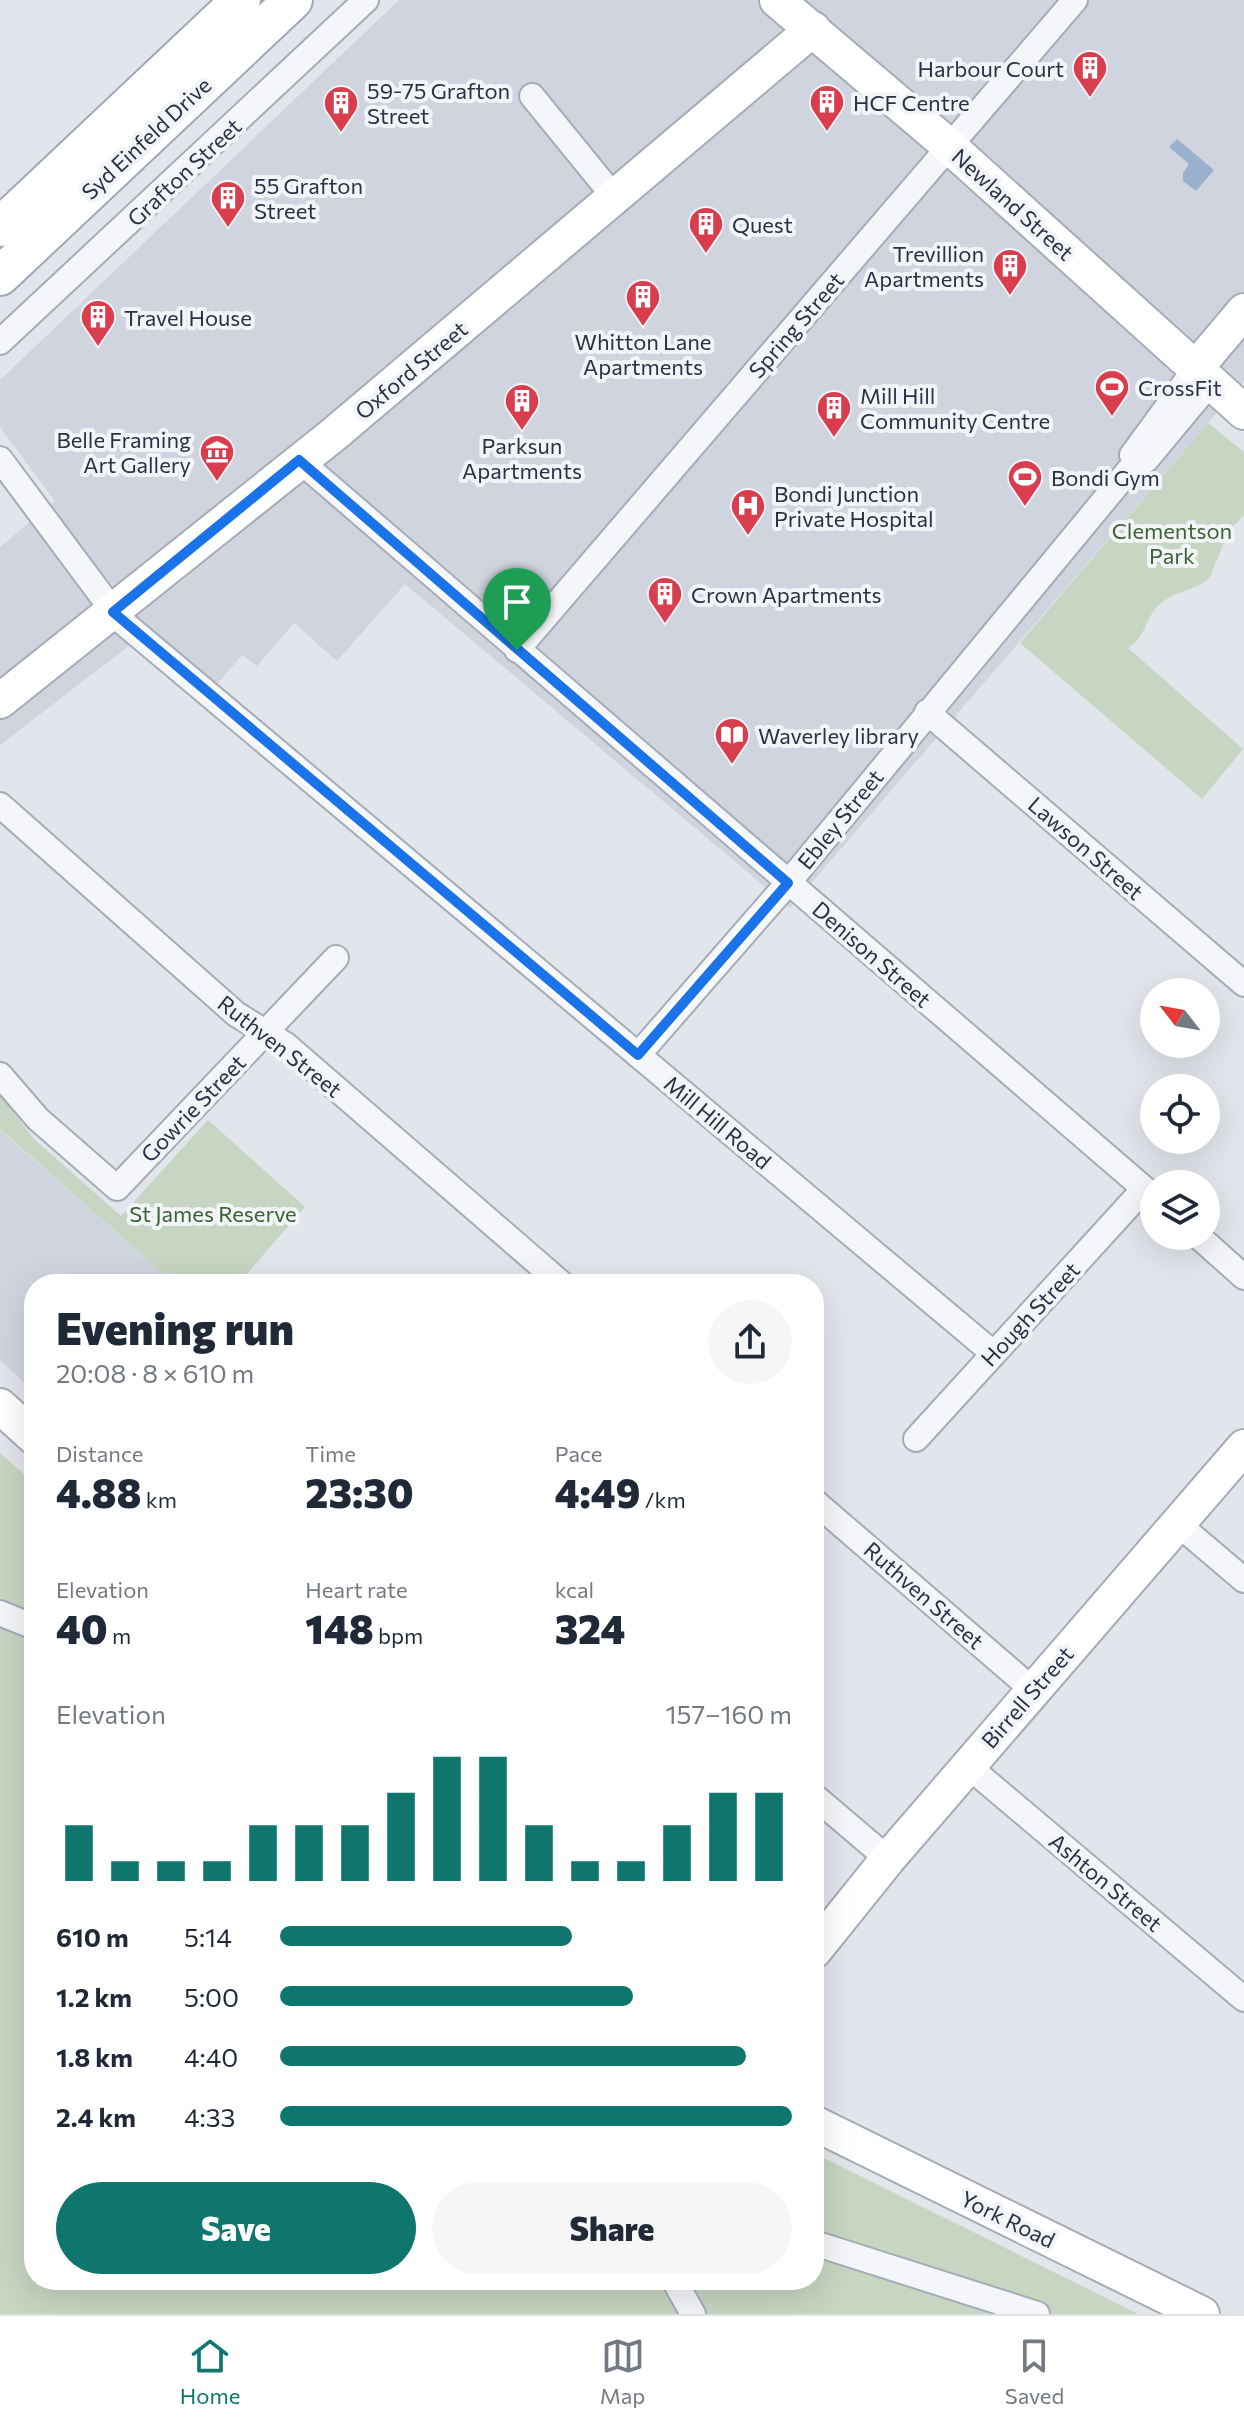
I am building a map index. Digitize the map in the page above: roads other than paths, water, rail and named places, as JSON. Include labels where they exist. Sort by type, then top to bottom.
[{"type":"main road","name":"Syd Einfeld Drive","points":[[0,227],[241,0]]},
{"type":"main road","name":"Syd Einfeld Drive","points":[[0,276],[293,0]]},
{"type":"street","name":"Grafton Street","points":[[0,342],[366,0]]},
{"type":"street","name":"Newland Street","points":[[777,0],[949,146],[1244,412]]},
{"type":"street","name":"Spring Street","points":[[517,650],[1075,0]]},
{"type":"street","name":"Oxford Street","points":[[0,701],[299,460],[813,29]]},
{"type":"street","points":[[532,96],[615,198]]},
{"type":"street","name":"Ebley Street","points":[[1203,376],[1244,311]]},
{"type":"street","name":"Ebley Street","points":[[638,1055],[788,883],[1130,469],[1133,452],[1203,376],[1244,344]]},
{"type":"street","name":"Mill Hill Road","points":[[0,459],[113,612],[993,1353]]},
{"type":"street","name":"Denison Street","points":[[299,460],[1140,1185]]},
{"type":"street","name":"Lawson Street","points":[[927,712],[1244,984]]},
{"type":"street","name":"Ruthven Street","points":[[0,805],[236,1014],[286,1045],[550,1274]]},
{"type":"street","name":"Gowrie Street","points":[[0,1075],[38,1119],[117,1188],[336,958]]},
{"type":"street","name":"Hough Street","points":[[916,1439],[993,1353],[1140,1202]]},
{"type":"street","points":[[1214,1250],[1244,1277]]},
{"type":"street","points":[[0,1406],[24,1428]]},
{"type":"street","name":"Birrell Street","points":[[824,1939],[888,1859],[1244,1447]]},
{"type":"street","name":"Ruthven Street","points":[[824,1510],[1033,1690]]},
{"type":"street","points":[[1177,1523],[1244,1580]]},
{"type":"street","points":[[0,1613],[24,1623]]},
{"type":"street","name":"Ashton Street","points":[[968,1766],[1244,1999]]},
{"type":"street","points":[[824,1805],[888,1859]]},
{"type":"street","name":"York Road","points":[[824,2128],[1202,2314]]},
{"type":"street","points":[[824,2246],[1037,2314]]},
{"type":"street","points":[[680,2290],[693,2314]]},
{"type":"water","points":[[1177,139],[1214,170],[1196,191],[1183,181],[1183,173],[1189,164],[1169,147]]},
{"type":"place","name":"Harbour Court","points":[[1090,99]]},
{"type":"place","name":"HCF Centre","points":[[827,133]]},
{"type":"place","name":"59-75 Grafton Street","points":[[341,134]]},
{"type":"place","name":"55 Grafton Street","points":[[228,229]]},
{"type":"place","name":"Quest","points":[[706,255]]},
{"type":"place","name":"Trevillion Apartments","points":[[1010,297]]},
{"type":"place","name":"Whitton Lane Apartments","points":[[643,328]]},
{"type":"place","name":"Travel House","points":[[98,348]]},
{"type":"place","name":"CrossFit","points":[[1112,418]]},
{"type":"place","name":"Parksun Apartments","points":[[522,432]]},
{"type":"place","name":"Mill Hill Community Centre","points":[[834,439]]},
{"type":"place","name":"Belle Framing Art Gallery","points":[[217,483]]},
{"type":"place","name":"Bondi Gym","points":[[1025,508]]},
{"type":"place","name":"Bondi Junction Private Hospital","points":[[748,537]]},
{"type":"place","name":"Crown Apartments","points":[[665,625]]},
{"type":"place","name":"Waverley library","points":[[732,766]]},
{"type":"park label","name":"Clementson Park","points":[[1172,542]]},
{"type":"park label","name":"St James Reserve","points":[[213,1213]]}]
